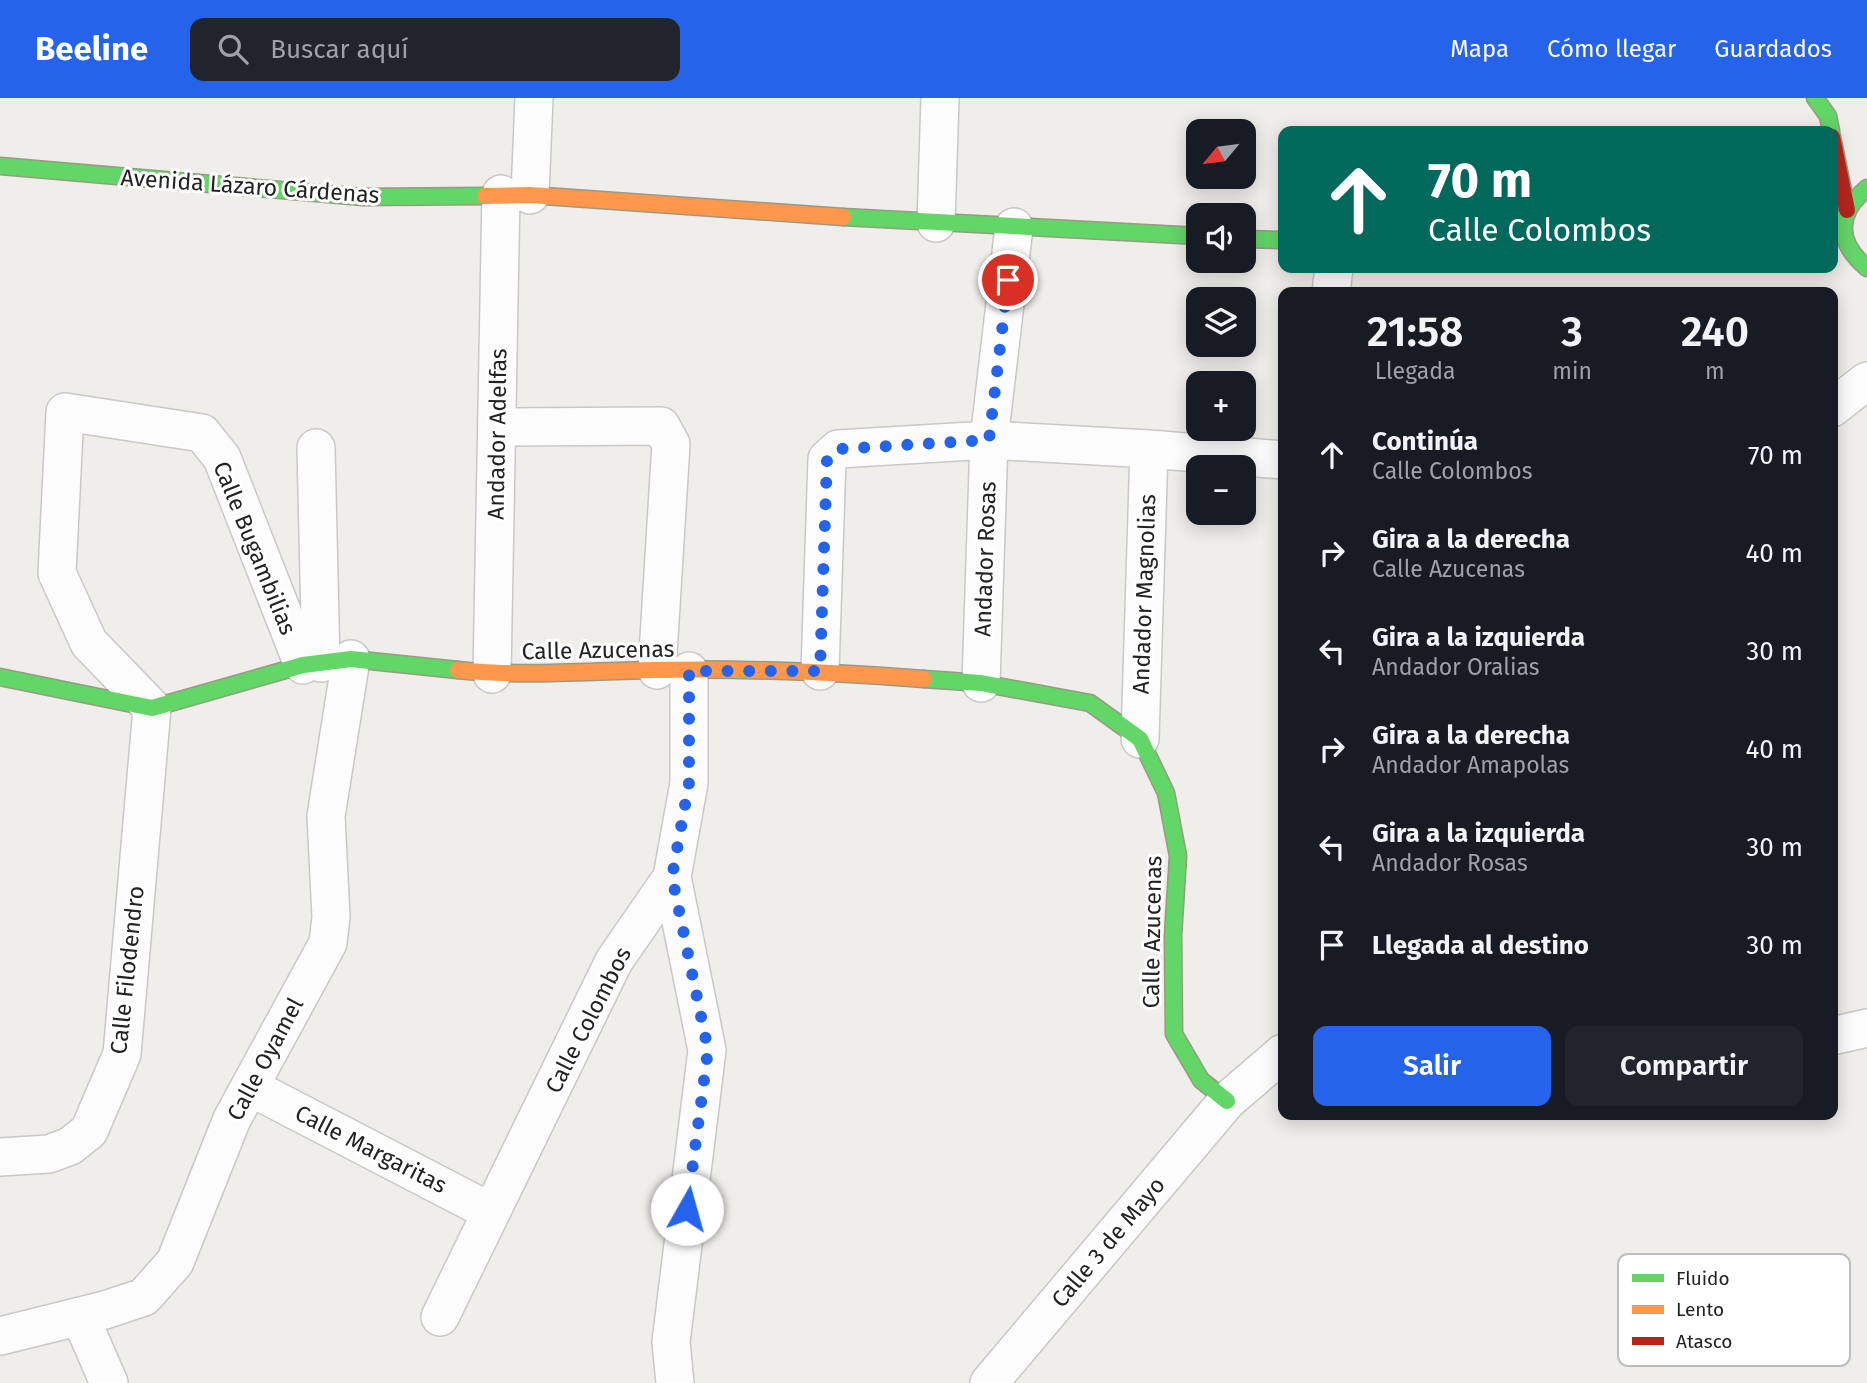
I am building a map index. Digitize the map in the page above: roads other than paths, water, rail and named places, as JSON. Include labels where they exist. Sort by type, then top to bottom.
[{"type":"street","name":"Andador Adelfas","points":[[492,674],[497,427],[515,195],[534,98]]},
{"type":"street","points":[[936,223],[940,98]]},
{"type":"street","points":[[1815,98],[1828,116],[1830,126]]},
{"type":"street","name":"Avenida Lázaro Cárdenas","points":[[0,166],[363,197],[515,195],[936,223],[1186,235]]},
{"type":"street","points":[[1838,179],[1847,210]]},
{"type":"street","points":[[1867,188],[1853,200],[1847,210],[1843,231],[1847,247],[1867,269]]},
{"type":"street","name":"Andador Rosas","points":[[981,683],[989,440],[1014,227]]},
{"type":"street","points":[[1256,239],[1278,240]]},
{"type":"street","points":[[1844,268],[1867,269]]},
{"type":"street","points":[[1838,403],[1867,381]]},
{"type":"street","name":"Calle Bugambilias","points":[[152,708],[89,643],[57,573],[65,412],[202,433],[222,458],[325,663]]},
{"type":"street","name":"Calle Colombos","points":[[440,1317],[614,961],[672,877],[689,783],[673,671],[671,444],[661,426],[497,427]]},
{"type":"street","points":[[820,671],[827,459],[838,449],[989,440],[1278,460]]},
{"type":"street","name":"Calle Oyamel","points":[[0,1336],[144,1297],[176,1262],[232,1119],[328,943],[331,917],[326,816],[325,663],[316,448]]},
{"type":"street","name":"Andador Magnolias","points":[[1140,739],[1149,449]]},
{"type":"street","name":"Calle Azucenas","points":[[0,677],[152,708],[325,663],[492,674],[820,671],[981,683],[1090,703],[1140,739],[1166,793],[1178,856],[1174,936],[1174,1034],[1201,1080],[1227,1101]]},
{"type":"street","name":"Calle Filodendro","points":[[0,1157],[49,1154],[70,1146],[89,1131],[122,1054],[152,708]]},
{"type":"street","points":[[672,877],[708,1050],[671,1342],[675,1383]]},
{"type":"street","points":[[1838,1034],[1867,1028]]},
{"type":"street","points":[[1227,1101],[1278,1057]]},
{"type":"street","name":"Calle Margaritas","points":[[250,1087],[491,1212]]},
{"type":"street","name":"Calle 3 de Mayo","points":[[989,1383],[1227,1101]]},
{"type":"street","points":[[80,1316],[109,1383]]}]
